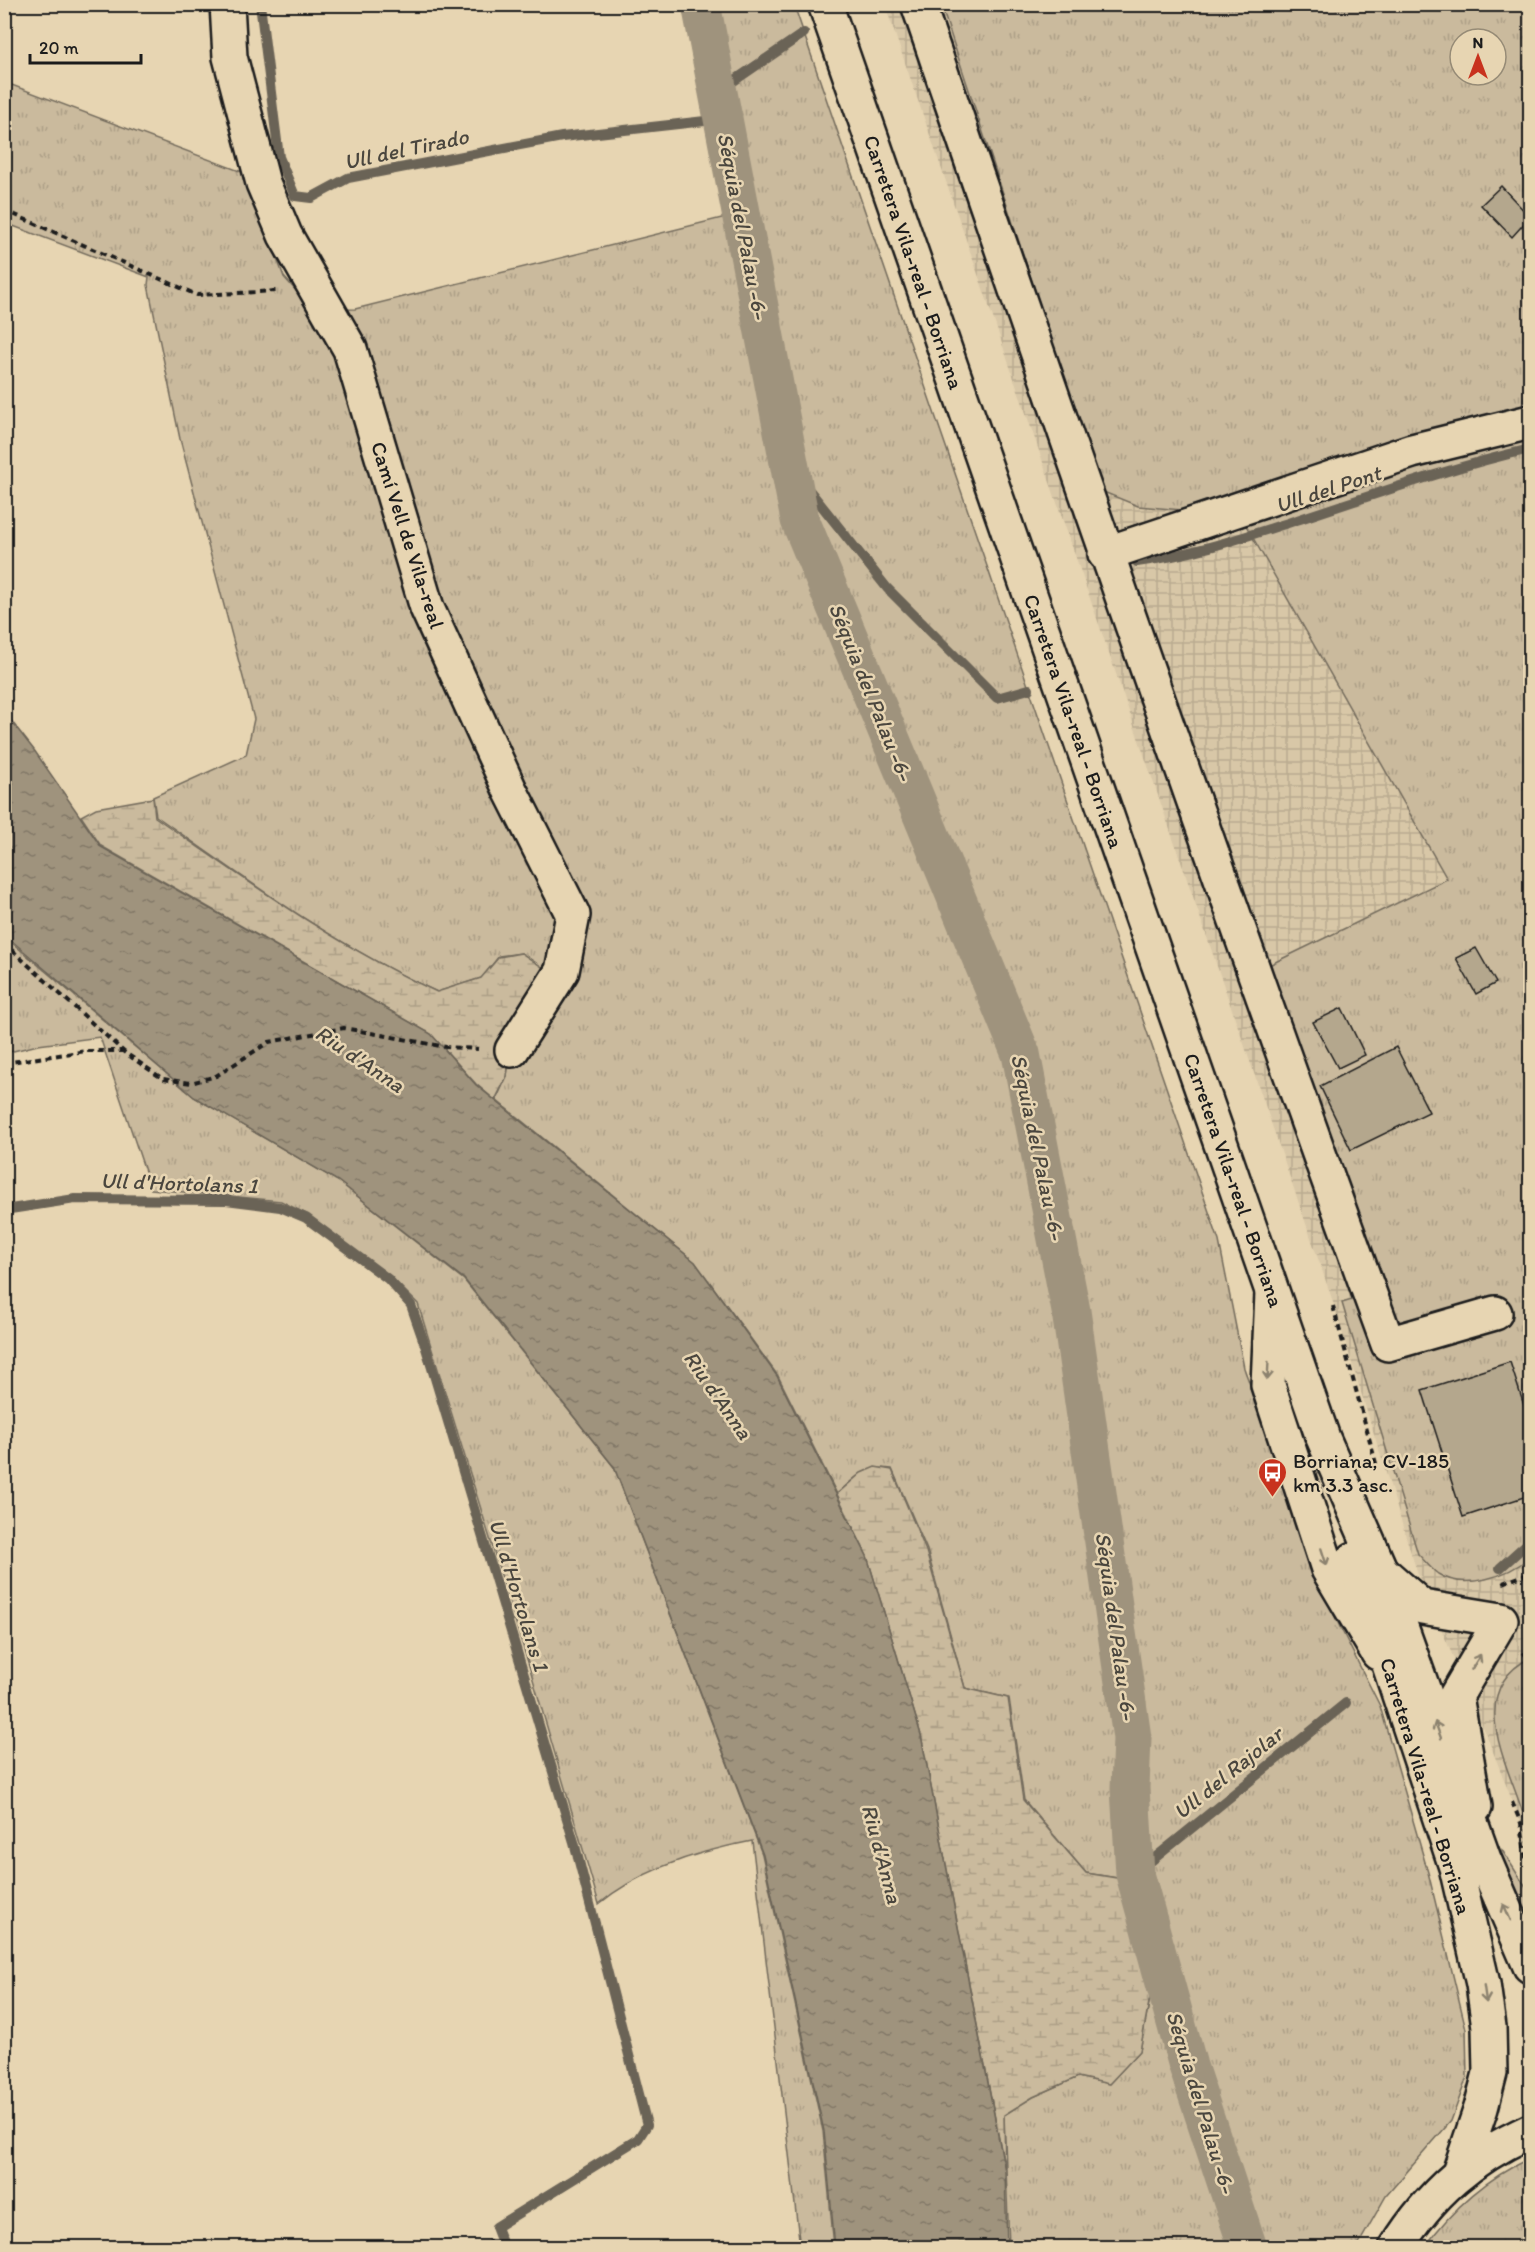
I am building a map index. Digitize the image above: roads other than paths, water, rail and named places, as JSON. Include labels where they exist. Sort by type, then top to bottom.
[{"type":"main road","name":"Camí Vell de Vila-real","points":[[227,4],[230,57],[263,183],[285,235],[350,349],[427,608],[510,790],[573,915],[562,971],[512,1050]]},
{"type":"main road","name":"Carretera Vila-real - Borriana","points":[[825,4],[1323,1438],[1360,1578],[1456,1868],[1483,1984],[1489,2027],[1490,2073],[1481,2108],[1458,2173]]},
{"type":"main road","points":[[918,4],[1105,554],[1252,971],[1388,1344],[1495,1313]]},
{"type":"main road","points":[[1105,554],[1412,451],[1530,422]]},
{"type":"main road","points":[[1272,1291],[1268,1384],[1328,1569],[1392,1676]]},
{"type":"main road","name":"Carretera Vila-real - Borriana","points":[[1323,1438],[1381,1571],[1484,1859],[1530,1965]]},
{"type":"main road","points":[[1381,1571],[1422,1607],[1501,1620],[1456,1696],[1484,1859]]},
{"type":"main road","points":[[1396,2247],[1416,2215],[1458,2173],[1497,2146],[1530,2131]]},
{"type":"water","name":"Riu d'Anna","points":[[5,713],[34,750],[101,847],[431,1034],[476,1085],[695,1262],[777,1376],[867,1556],[921,1735],[1005,2171],[1007,2247],[835,2247],[824,2131],[763,1855],[614,1467],[464,1279],[338,1181],[194,1097],[5,935]]},
{"type":"waterway","name":"Ull del Tirado","points":[[260,4],[279,157],[295,196],[311,198],[348,178],[562,137],[723,119]]},
{"type":"waterway","name":"Séquia del Palau -6-","points":[[701,4],[800,520],[1021,1054],[1071,1311],[1132,1738],[1130,1788],[1135,1874],[1188,2066],[1248,2248]]},
{"type":"waterway","points":[[719,91],[804,33]]},
{"type":"waterway","name":"Ull del Pont","points":[[1137,562],[1179,555],[1220,544],[1443,472],[1530,449]]},
{"type":"waterway","name":"Ull del Pont","points":[[794,492],[810,491],[887,588],[997,698],[1029,689]]},
{"type":"waterway","name":"Ull d'Hortolans 1","points":[[4,1210],[75,1199],[226,1200],[280,1207],[306,1218],[388,1279],[411,1305],[426,1348],[574,1842],[647,2125],[638,2139],[496,2227],[504,2248]]},
{"type":"waterway","name":"Ull del Rajolar","points":[[1500,1568],[1530,1541]]},
{"type":"waterway","name":"Ull del Rajolar","points":[[1135,1874],[1346,1703]]},
{"type":"place","name":"Borriana, CV-185 km 3.3 asc.","points":[[1272,1498]]}]
